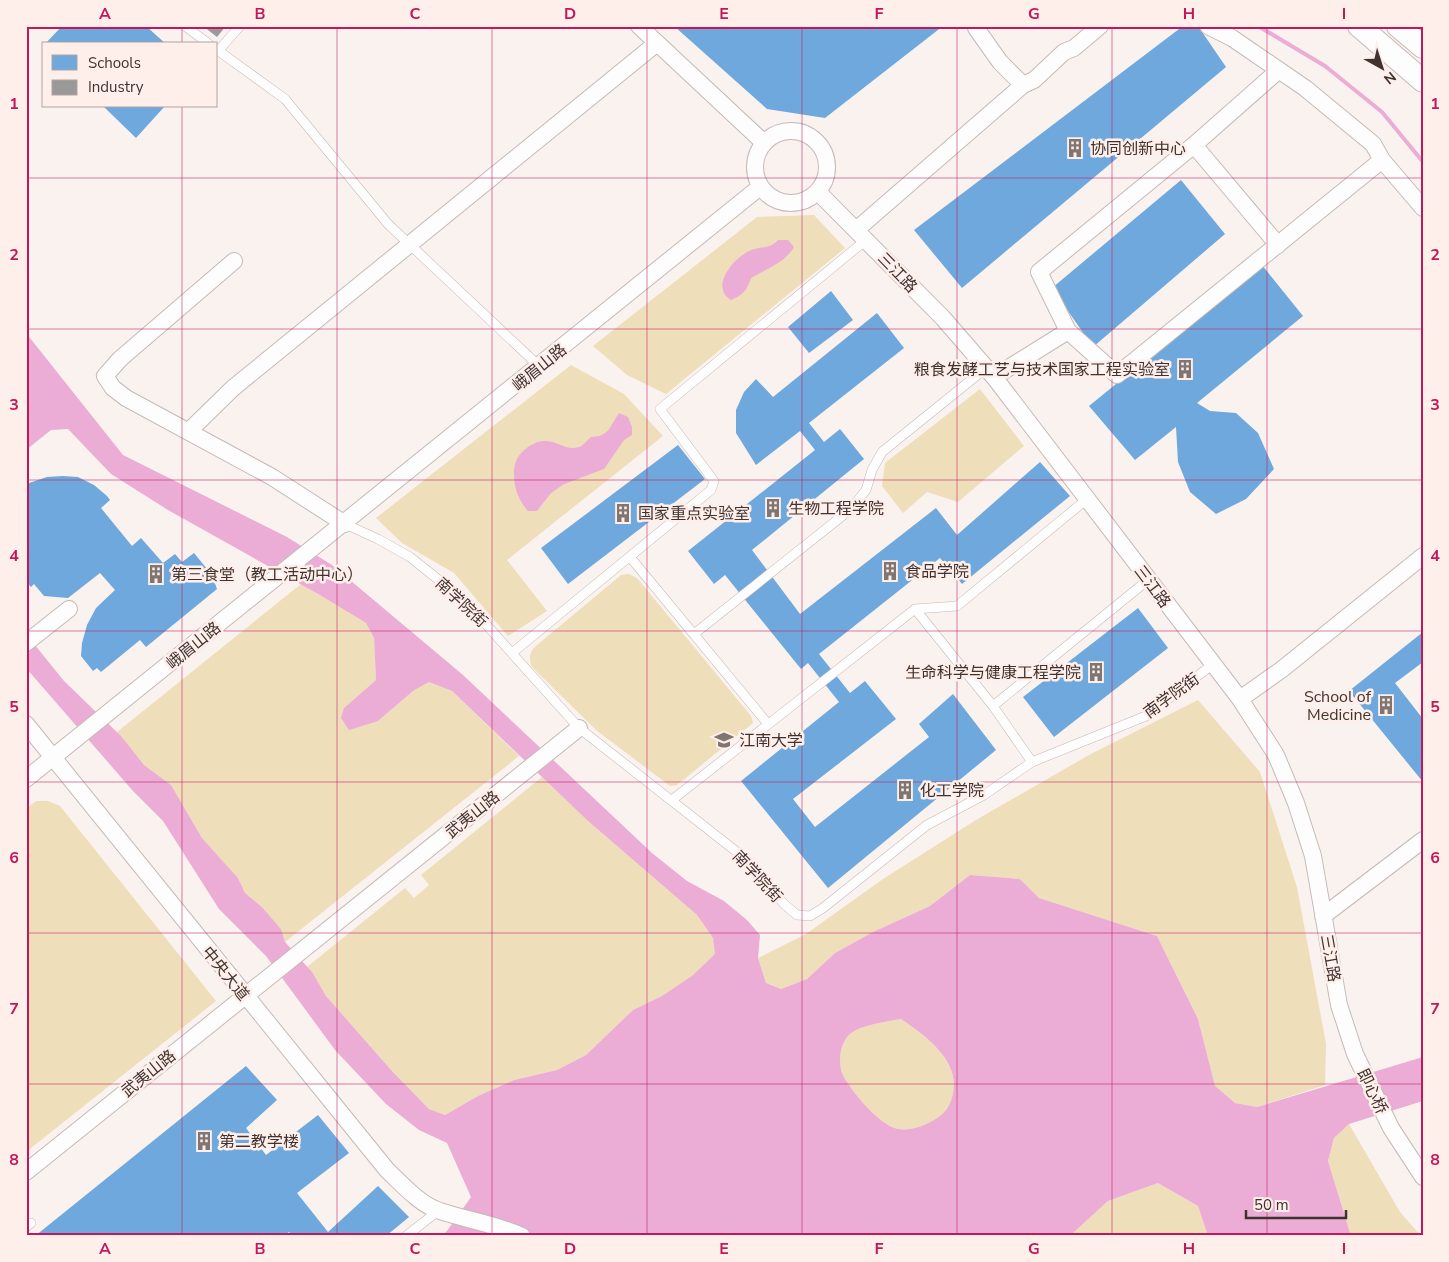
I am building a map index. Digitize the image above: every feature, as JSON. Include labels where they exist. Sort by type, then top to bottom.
[{"type":"main road","points":[[1359,26],[1423,81]]},
{"type":"main road","points":[[1398,26],[1423,47]]},
{"type":"street","points":[[639,26],[764,142]]},
{"type":"street","points":[[861,235],[1023,85],[1034,80],[1064,52],[1074,48],[1100,26]]},
{"type":"street","points":[[1208,26],[1232,38],[1305,88],[1373,144],[1382,160],[1423,208]]},
{"type":"street","points":[[976,28],[1000,62],[1023,85]]},
{"type":"street","points":[[190,431],[233,388],[657,43]]},
{"type":"street","points":[[1279,70],[1194,145],[1039,272],[1068,331],[1117,375],[1382,160]]},
{"type":"street","points":[[795,130],[816,140],[825,154],[828,171],[818,192],[804,201],[788,204],[772,199],[760,187],[754,172],[756,156],[764,142],[772,135],[783,131],[795,130]]},
{"type":"street","points":[[1194,145],[1278,245]]},
{"type":"street","name":"峨眉山路","points":[[52,758],[760,187]]},
{"type":"street","name":"三江路","points":[[818,192],[943,318],[990,372],[1240,699],[1276,755],[1296,803],[1313,856],[1339,1005],[1356,1054]]},
{"type":"street","points":[[234,261],[120,359],[105,376],[113,388],[126,398],[272,477],[344,524]]},
{"type":"street","points":[[990,372],[1068,331]]},
{"type":"street","points":[[1240,699],[1281,670],[1423,556]]},
{"type":"street","points":[[26,643],[69,609]]},
{"type":"street","name":"中央大道","points":[[26,724],[244,996],[387,1170],[414,1194],[438,1211]]},
{"type":"street","name":"武夷山路","points":[[26,1172],[270,974],[579,728]]},
{"type":"street","points":[[26,779],[52,758]]},
{"type":"street","points":[[1324,916],[1423,840]]},
{"type":"street","name":"即心桥","points":[[1356,1054],[1392,1128],[1423,1177]]},
{"type":"street","points":[[438,1211],[478,1220],[522,1236]]},
{"type":"lane","points":[[185,26],[206,42]]},
{"type":"lane","points":[[218,49],[240,26]]},
{"type":"lane","points":[[218,51],[285,99],[388,224],[539,366]]},
{"type":"lane","points":[[512,653],[711,490],[714,481],[660,409],[861,235]]},
{"type":"lane","points":[[694,634],[851,509],[866,490],[872,470],[882,452],[990,372]]},
{"type":"lane","points":[[672,800],[915,609],[957,606],[1087,499]]},
{"type":"lane","name":"南学院街","points":[[344,524],[378,538],[410,557],[440,579],[465,601],[579,728],[737,852],[797,915],[810,916],[928,825],[984,795],[1032,762],[1146,716],[1213,664]]},
{"type":"lane","points":[[630,557],[768,724]]},
{"type":"lane","points":[[993,706],[1148,580]]},
{"type":"lane","points":[[915,609],[993,706],[1032,762]]},
{"type":"lane","points":[[406,1236],[438,1211]]},
{"type":"shaded area","points":[[814,215],[845,248],[666,394],[627,375],[593,346],[757,217]]},
{"type":"shaded area","points":[[778,240],[788,240],[794,247],[790,253],[775,265],[751,278],[744,292],[739,296],[731,300],[725,295],[723,281],[736,260],[749,251],[768,247]]},
{"type":"shaded area","points":[[26,333],[123,455],[287,537],[332,565],[463,675],[652,853],[687,881],[724,901],[747,920],[760,935],[758,958],[766,983],[781,989],[807,979],[835,953],[873,932],[930,906],[970,875],[1020,879],[1039,898],[1157,936],[1198,1019],[1215,1086],[1235,1103],[1257,1107],[1423,1057],[1423,1101],[1349,1124],[1334,1138],[1328,1161],[1351,1236],[1208,1236],[1198,1206],[1158,1183],[1108,1201],[1073,1233],[1067,1236],[441,1236],[447,1231],[471,1197],[447,1143],[419,1130],[386,1104],[335,1050],[266,956],[219,909],[163,821],[133,791],[26,668],[26,634],[64,681],[121,736],[144,765],[171,785],[202,838],[238,878],[245,893],[262,907],[281,929],[285,942],[312,972],[326,996],[392,1071],[429,1109],[445,1115],[478,1096],[514,1080],[557,1070],[586,1055],[633,1010],[662,996],[693,975],[715,954],[713,938],[697,915],[588,821],[452,691],[429,682],[413,691],[378,721],[349,730],[341,718],[344,708],[376,680],[374,638],[366,623],[168,510],[111,474],[68,429],[51,430],[26,450]],"holes":[[[901,1019],[943,1055],[953,1074],[954,1085],[951,1101],[943,1113],[921,1126],[912,1129],[898,1129],[874,1114],[858,1097],[842,1073],[840,1058],[844,1042],[850,1034],[861,1028]]]},
{"type":"shaded area","points":[[571,365],[624,394],[663,436],[507,560],[547,611],[508,636],[454,573],[402,543],[376,518]]},
{"type":"shaded area","points":[[980,389],[1024,446],[958,502],[927,492],[903,513],[882,486],[885,463]]},
{"type":"shaded area","points":[[619,413],[628,417],[632,427],[632,435],[624,440],[604,469],[564,484],[551,493],[537,511],[528,511],[517,494],[514,479],[517,458],[522,452],[536,443],[544,441],[573,448],[580,446],[591,437],[597,437],[605,433]]},
{"type":"shaded area","points":[[629,574],[637,578],[751,716],[753,723],[677,785],[670,786],[596,730],[532,667],[530,660],[530,654],[537,645],[621,575]]},
{"type":"shaded area","points":[[301,584],[366,623],[374,638],[376,680],[344,708],[378,721],[413,691],[429,682],[452,691],[519,756],[285,942],[281,929],[262,907],[245,893],[238,878],[202,838],[171,785],[144,765],[117,732]]},
{"type":"shaded area","points":[[1198,700],[1260,772],[1297,887],[1326,1044],[1325,1085],[1257,1107],[1235,1103],[1215,1087],[1198,1019],[1157,936],[1039,898],[1020,879],[970,875],[930,906],[873,932],[835,953],[807,979],[781,989],[766,983],[758,958],[806,934],[883,879],[976,820],[1089,755]]},
{"type":"shaded area","points":[[542,777],[588,821],[697,915],[713,938],[716,954],[693,975],[662,996],[633,1010],[586,1055],[557,1070],[514,1080],[478,1096],[445,1115],[429,1109],[392,1071],[326,996],[307,967],[405,888],[414,898],[429,885],[421,875]]},
{"type":"shaded area","points":[[36,801],[48,801],[60,806],[216,1001],[26,1152],[26,809]]},
{"type":"shaded area","points":[[901,1019],[919,1032],[943,1055],[953,1074],[954,1085],[951,1101],[943,1113],[926,1124],[907,1129],[898,1129],[891,1126],[874,1114],[858,1097],[846,1080],[840,1063],[842,1047],[850,1034],[868,1026]]},
{"type":"shaded area","points":[[1349,1124],[1400,1212],[1421,1236],[1351,1236],[1328,1161],[1334,1138]]},
{"type":"shaded area","points":[[1158,1183],[1198,1206],[1208,1236],[1067,1236],[1073,1233],[1108,1201]]},
{"type":"building: Schools","points":[[62,26],[146,26],[164,42],[47,42]]},
{"type":"building: Schools","points":[[674,26],[943,26],[825,118],[767,109]]},
{"type":"building: Schools","name":"协同创新中心","points":[[1183,26],[1198,26],[1226,67],[962,288],[914,230]]},
{"type":"building: Schools","points":[[105,108],[163,108],[136,138]]},
{"type":"building: Schools","points":[[1181,180],[1225,234],[1093,347],[1052,288]]},
{"type":"building: Schools","name":"粮食发酵工艺与技术国家工程实验室","points":[[1262,265],[1303,316],[1197,403],[1210,411],[1236,413],[1258,433],[1274,469],[1246,499],[1216,514],[1190,492],[1178,462],[1176,427],[1135,460],[1089,406]]},
{"type":"building: Schools","points":[[831,291],[853,320],[809,353],[788,327]]},
{"type":"building: Schools","points":[[877,313],[904,348],[809,423],[824,442],[840,429],[864,459],[752,550],[800,614],[936,508],[957,535],[1040,462],[1070,496],[962,584],[940,558],[819,654],[850,693],[865,681],[896,719],[793,799],[815,827],[929,737],[919,724],[953,694],[996,750],[828,888],[741,781],[839,702],[808,663],[801,669],[725,575],[714,584],[688,551],[815,450],[800,431],[756,465],[736,433],[736,410],[744,392],[756,379],[773,397]]},
{"type":"building: Schools","name":"国家重点实验室","points":[[678,445],[705,479],[568,584],[541,548]]},
{"type":"building: Schools","name":"第三食堂（教工活动中心）","points":[[47,477],[78,477],[94,485],[107,496],[110,500],[101,508],[132,546],[141,538],[163,563],[175,554],[182,562],[194,553],[212,575],[217,589],[146,647],[140,640],[101,672],[97,668],[93,671],[81,656],[82,643],[87,625],[96,608],[115,590],[100,573],[68,598],[44,596],[34,584],[31,587],[26,582],[26,484]]},
{"type":"building: Schools","name":"生命科学与健康工程学院","points":[[1138,608],[1168,648],[1054,737],[1023,697]]},
{"type":"building: Schools","name":"School of Medicine","points":[[1423,632],[1423,662],[1395,683],[1423,719],[1423,782],[1349,691]]},
{"type":"building: Schools","name":"第二教学楼","points":[[246,1066],[277,1100],[246,1128],[266,1155],[318,1115],[349,1153],[297,1193],[328,1232],[378,1186],[409,1217],[386,1236],[292,1236],[289,1232],[283,1236],[35,1236]]},
{"type":"building: Industry","points":[[203,26],[226,26],[217,37]]},
{"type":"waterway","points":[[1258,26],[1325,66],[1382,112],[1423,162]]},
{"type":"place","name":"协同创新中心","points":[[1075,148]]},
{"type":"place","name":"粮食发酵工艺与技术国家工程实验室","points":[[1185,369]]},
{"type":"place","name":"生物工程学院","points":[[773,508]]},
{"type":"place","name":"国家重点实验室","points":[[623,513]]},
{"type":"place","name":"食品学院","points":[[890,571]]},
{"type":"place","name":"第三食堂（教工活动中心）","points":[[156,574]]},
{"type":"place","name":"生命科学与健康工程学院","points":[[1096,672]]},
{"type":"place","name":"School of Medicine","points":[[1386,705]]},
{"type":"place","name":"江南大学","points":[[724,740]]},
{"type":"place","name":"化工学院","points":[[905,790]]},
{"type":"place","name":"第二教学楼","points":[[204,1141]]}]
